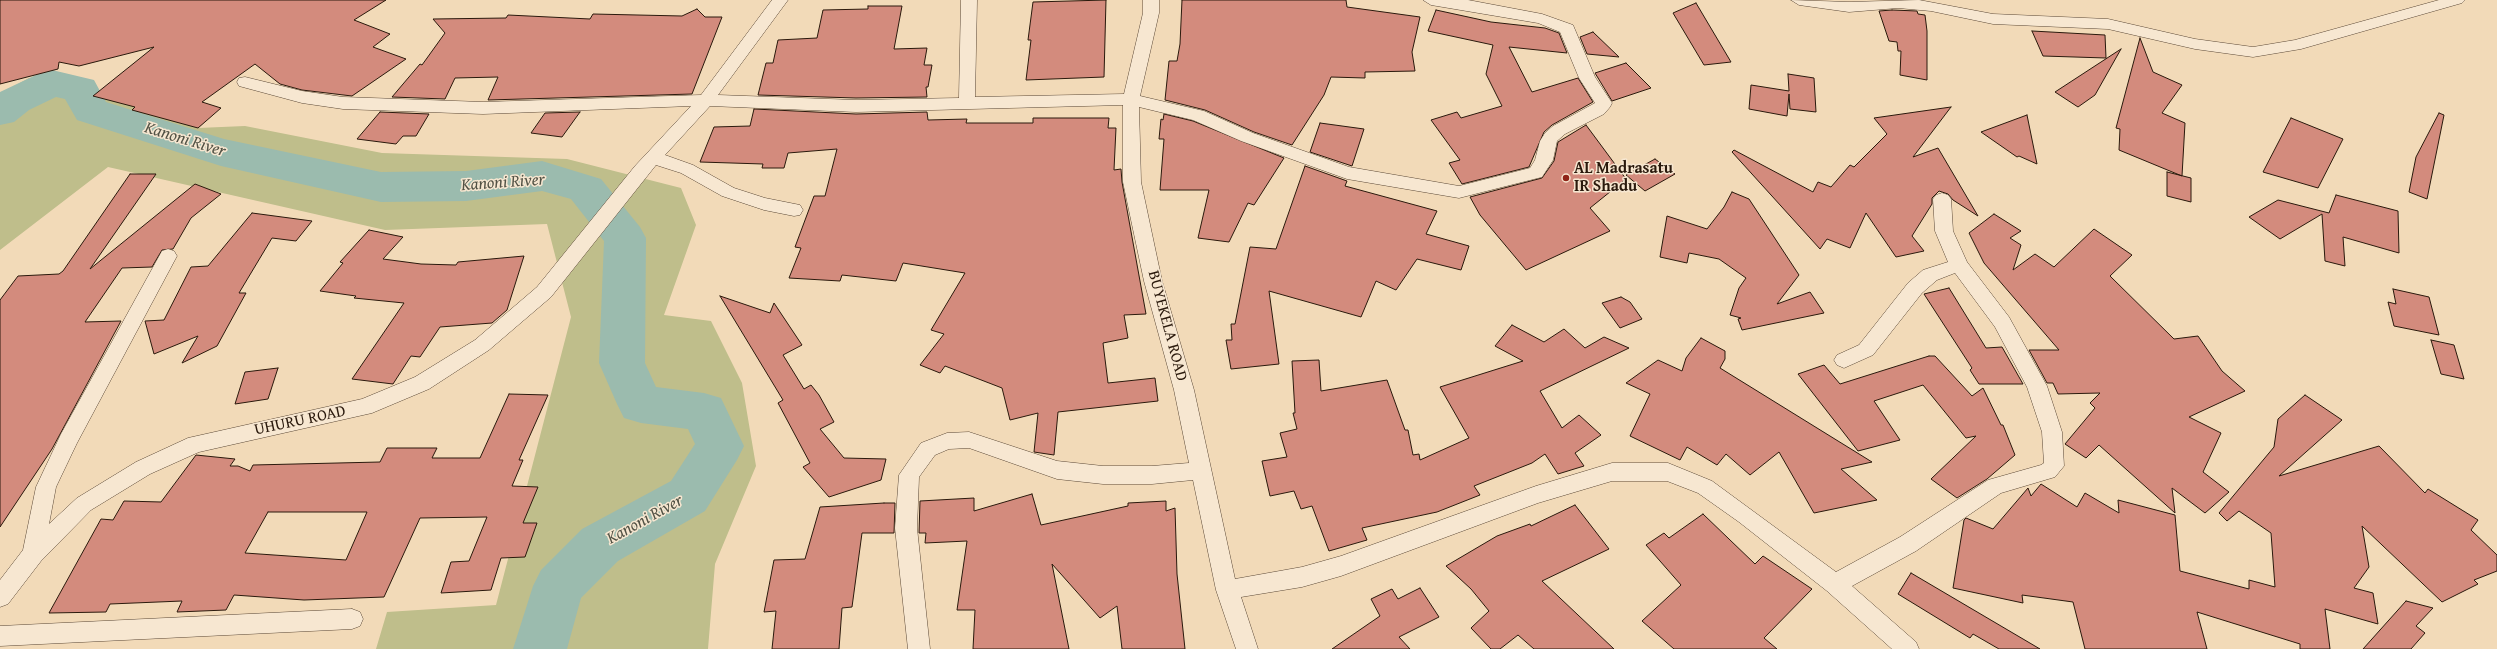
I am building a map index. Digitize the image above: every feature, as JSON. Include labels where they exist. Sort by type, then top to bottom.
[{"type":"street","name":"UHURU ROAD","points":[[0,597],[33,554],[84,504],[144,468],[195,444],[366,407],[422,383],[482,345],[544,292],[642,170],[706,100],[780,0]]},
{"type":"street","points":[[967,104],[969,0]]},
{"type":"street","name":"BUYEKELA ROAD","points":[[1151,0],[1151,13],[1131,99],[1132,182],[1153,281],[1184,390],[1200,471],[1227,590],[1247,649]]},
{"type":"street","points":[[245,82],[302,97],[343,103],[483,108],[706,100],[795,105],[967,104],[1054,100],[1131,99],[1198,115],[1247,137],[1347,173],[1459,192],[1536,173],[1544,160],[1548,141],[1551,137],[1559,130],[1598,110],[1604,103],[1604,100],[1587,78],[1573,49],[1574,44],[1564,26],[1542,19],[1454,1],[1431,0]]},
{"type":"street","points":[[1799,0],[1849,7],[1898,3],[1931,6],[1993,19],[2108,24],[2195,44],[2253,52],[2295,45],[2457,0]]},
{"type":"street","points":[[653,157],[687,169],[728,192],[764,204],[794,210]]},
{"type":"street","points":[[1835,584],[1908,544],[1995,486],[2038,475],[2048,471],[2054,466],[2052,432],[2037,386],[2002,322],[1959,264],[1944,231],[1942,199]]},
{"type":"street","points":[[33,554],[46,487],[68,440],[168,256]]},
{"type":"street","points":[[1844,360],[1866,350],[1916,288],[1930,275],[1959,264]]},
{"type":"street","points":[[919,649],[906,528],[909,475],[928,449],[947,441],[969,440],[1057,470],[1104,475],[1152,475],[1200,471]]},
{"type":"street","points":[[1227,590],[1302,577],[1341,566],[1536,495],[1612,472],[1668,472],[1704,487],[1835,584],[1908,649]]},
{"type":"street","points":[[0,636],[352,619]]},
{"type":"shaded area","points":[[70,76],[127,104],[198,128],[245,126],[382,153],[567,159],[681,188],[696,225],[664,315],[711,321],[742,383],[756,466],[715,564],[708,649],[376,649],[387,612],[496,605],[571,317],[547,224],[385,230],[108,167],[0,250],[0,94],[29,78]]},
{"type":"building","points":[[0,0],[386,0],[354,20],[390,34],[373,47],[406,59],[352,96],[302,90],[280,84],[255,64],[202,102],[221,108],[198,128],[132,110],[135,107],[93,96],[154,47],[79,66],[59,62],[58,69],[0,84]]},
{"type":"building","points":[[1106,0],[1104,77],[1026,80],[1031,40],[1028,40],[1033,2]]},
{"type":"building","points":[[1182,0],[1346,0],[1347,7],[1420,17],[1412,52],[1415,71],[1365,72],[1365,78],[1331,77],[1324,95],[1292,145],[1254,132],[1205,110],[1165,100],[1169,61],[1177,61],[1180,44]]},
{"type":"building","points":[[1696,3],[1731,62],[1704,65],[1673,13]]},
{"type":"building","points":[[868,6],[902,6],[894,49],[927,48],[924,65],[932,65],[928,87],[926,87],[927,97],[856,98],[758,95],[766,63],[773,63],[778,40],[817,38],[823,10],[868,9]]},
{"type":"building","points":[[697,9],[705,17],[722,17],[692,94],[488,100],[498,77],[455,78],[445,99],[392,97],[420,64],[422,65],[445,33],[433,19],[506,18],[508,15],[590,19],[593,14],[682,16]]},
{"type":"building","points":[[1436,10],[1491,22],[1545,28],[1559,33],[1567,53],[1509,47],[1532,92],[1578,78],[1593,102],[1552,125],[1544,132],[1529,167],[1462,184],[1449,163],[1460,160],[1431,120],[1457,112],[1461,118],[1502,106],[1486,74],[1493,45],[1428,31]]},
{"type":"building","points":[[1879,11],[1917,11],[1918,14],[1925,15],[1927,31],[1927,80],[1900,75],[1901,51],[1898,51],[1897,42],[1889,41]]},
{"type":"building","points":[[2032,31],[2105,35],[2106,58],[2043,56]]},
{"type":"building","points":[[1593,32],[1619,57],[1587,54],[1580,37]]},
{"type":"building","points":[[2140,38],[2153,72],[2182,85],[2162,113],[2185,123],[2182,176],[2119,150],[2120,129],[2116,128]]},
{"type":"building","points":[[2121,49],[2095,95],[2078,107],[2055,92]]},
{"type":"building","points":[[1626,63],[1651,88],[1612,101],[1595,73]]},
{"type":"building","points":[[1788,74],[1814,78],[1816,112],[1790,109],[1789,94],[1787,116],[1749,109],[1751,85],[1789,91]]},
{"type":"building","points":[[1951,107],[1913,157],[1938,148],[1978,216],[1953,200],[1948,194],[1939,191],[1932,198],[1932,204],[1912,236],[1924,251],[1896,257],[1866,213],[1850,248],[1827,239],[1820,249],[1732,152],[1734,150],[1813,192],[1818,182],[1831,187],[1850,165],[1854,167],[1887,134],[1874,118]]},
{"type":"building","points":[[754,109],[856,114],[927,112],[928,120],[967,119],[966,123],[1033,123],[1033,118],[1109,118],[1108,128],[1116,128],[1114,170],[1121,169],[1122,182],[1146,314],[1124,315],[1128,338],[1103,343],[1108,383],[1155,378],[1158,401],[1058,412],[1054,455],[1034,452],[1038,413],[1010,420],[1002,388],[945,366],[940,373],[920,365],[944,334],[931,330],[965,273],[903,263],[896,281],[842,275],[840,281],[789,278],[801,248],[795,247],[814,196],[825,196],[837,149],[788,153],[784,168],[762,168],[763,164],[700,162],[714,127],[750,126]]},
{"type":"building","points":[[380,112],[429,114],[416,136],[403,136],[396,144],[357,139]]},
{"type":"building","points":[[580,112],[562,137],[531,133],[545,113]]},
{"type":"building","points":[[2439,113],[2444,115],[2427,199],[2409,192],[2416,157]]},
{"type":"building","points":[[1164,114],[1193,121],[1284,158],[1254,205],[1248,203],[1229,242],[1198,238],[1209,190],[1160,190],[1164,139],[1159,139],[1161,119],[1163,120]]},
{"type":"building","points":[[2027,115],[2037,164],[2019,156],[2017,157],[1981,132]]},
{"type":"building","points":[[2291,118],[2343,139],[2318,188],[2263,172]]},
{"type":"building","points":[[1320,123],[1364,129],[1352,166],[1310,152]]},
{"type":"building","points":[[1586,125],[1626,179],[1590,208],[1610,231],[1526,270],[1480,215],[1470,197],[1542,178],[1554,161],[1558,142]]},
{"type":"building","points":[[1655,159],[1675,174],[1645,191],[1626,175]]},
{"type":"building","points":[[1305,166],[1347,181],[1345,186],[1437,211],[1426,234],[1469,246],[1461,270],[1417,259],[1396,290],[1376,281],[1361,317],[1269,291],[1279,364],[1231,369],[1226,340],[1232,340],[1231,324],[1235,324],[1250,247],[1276,249]]},
{"type":"building","points":[[2167,172],[2191,178],[2191,202],[2167,196]]},
{"type":"building","points":[[130,174],[156,174],[90,269],[195,184],[221,194],[191,218],[173,249],[162,250],[152,267],[122,268],[85,322],[121,321],[52,449],[0,527],[0,300],[18,276],[59,274],[63,271]]},
{"type":"building","points":[[1732,192],[1749,199],[1799,275],[1777,304],[1810,292],[1824,313],[1742,330],[1738,319],[1741,318],[1730,315],[1739,288],[1746,278],[1719,259],[1689,253],[1687,263],[1660,257],[1667,216],[1707,229],[1724,207]]},
{"type":"building","points":[[2336,195],[2398,211],[2399,253],[2343,237],[2345,266],[2325,261],[2322,214],[2280,239],[2249,217],[2278,200],[2329,213]]},
{"type":"building","points":[[252,213],[312,221],[296,241],[272,238],[239,293],[246,293],[217,346],[182,363],[198,336],[154,354],[145,321],[164,320],[191,267],[208,266]]},
{"type":"building","points":[[1994,214],[2021,231],[2010,238],[2021,245],[2013,270],[2035,254],[2054,267],[2094,229],[2132,255],[2110,276],[2174,339],[2198,336],[2222,371],[2245,391],[2189,417],[2221,433],[2203,472],[2229,492],[2205,513],[2172,488],[2175,513],[2099,445],[2086,458],[2065,444],[2095,408],[2090,403],[2100,393],[2058,394],[2053,383],[2047,383],[2029,350],[2059,350],[1984,263],[1969,233]]},
{"type":"building","points":[[369,230],[403,237],[383,259],[421,264],[456,265],[458,262],[524,256],[507,310],[492,323],[440,327],[420,357],[411,356],[393,384],[352,379],[404,303],[354,298],[356,296],[320,291],[343,263],[340,262]]},
{"type":"building","points":[[1949,288],[1986,348],[2002,347],[2023,384],[1979,384],[1970,370],[1972,368],[1924,294]]},
{"type":"building","points":[[2393,289],[2429,297],[2439,335],[2394,326],[2388,302],[2396,304]]},
{"type":"building","points":[[720,296],[770,313],[774,303],[802,345],[783,355],[804,389],[811,385],[819,395],[834,422],[820,429],[844,458],[886,459],[881,480],[829,497],[803,467],[810,463],[778,403],[783,400]]},
{"type":"building","points":[[1621,297],[1630,302],[1642,319],[1620,328],[1602,303]]},
{"type":"building","points":[[1512,325],[1544,342],[1564,329],[1585,348],[1604,337],[1629,348],[1540,391],[1562,428],[1579,415],[1601,435],[1575,453],[1584,466],[1558,474],[1545,454],[1532,463],[1474,486],[1480,495],[1437,512],[1362,528],[1367,540],[1329,551],[1312,506],[1301,509],[1294,491],[1270,496],[1262,461],[1287,457],[1280,433],[1297,429],[1293,413],[1295,413],[1292,361],[1319,360],[1321,391],[1387,380],[1405,430],[1408,430],[1413,455],[1419,454],[1420,460],[1469,438],[1440,387],[1523,361],[1495,346]]},
{"type":"building","points":[[1701,338],[1725,351],[1725,359],[1720,368],[1872,462],[1841,469],[1877,500],[1814,513],[1779,452],[1750,475],[1726,454],[1717,465],[1687,447],[1680,460],[1630,436],[1650,394],[1626,383],[1658,360],[1682,371],[1686,358]]},
{"type":"building","points":[[2431,340],[2454,345],[2464,379],[2441,374]]},
{"type":"building","points":[[1929,356],[1935,356],[1972,396],[1983,388],[2001,425],[2003,425],[2015,455],[1987,479],[1957,498],[1931,479],[1976,436],[1966,438],[1923,385],[1874,401],[1900,440],[1858,451],[1798,374],[1824,365],[1840,384]]},
{"type":"building","points":[[278,368],[268,399],[235,404],[245,372]]},
{"type":"building","points":[[509,394],[548,395],[519,460],[523,460],[512,486],[538,487],[523,523],[537,523],[525,557],[501,558],[491,590],[441,593],[451,562],[469,561],[487,517],[420,518],[384,597],[304,600],[234,595],[226,610],[177,612],[182,601],[110,604],[106,612],[49,613],[101,519],[113,520],[124,501],[161,502],[196,455],[235,459],[230,466],[238,466],[250,471],[253,465],[380,462],[387,448],[437,448],[432,458],[480,458]],"holes":[[[268,512],[367,512],[346,560],[245,553]]]},
{"type":"building","points":[[2305,395],[2342,420],[2279,476],[2379,446],[2425,493],[2428,489],[2478,520],[2471,530],[2497,555],[2497,571],[2474,580],[2478,584],[2442,602],[2362,526],[2369,567],[2354,588],[2373,593],[2378,624],[2325,609],[2330,649],[2300,649],[2300,644],[2197,612],[2207,649],[2085,649],[2073,602],[2022,595],[2023,603],[1953,588],[1964,520],[1966,518],[1993,529],[2028,488],[2031,496],[2041,484],[2077,507],[2085,493],[2119,513],[2118,500],[2175,515],[2180,571],[2249,589],[2249,580],[2275,587],[2271,533],[2239,511],[2227,521],[2219,513],[2274,447],[2278,419]]},
{"type":"building","points":[[1032,494],[1041,525],[1128,506],[1128,503],[1166,501],[1166,511],[1175,508],[1177,574],[1185,649],[1122,649],[1117,606],[1100,618],[1052,564],[1069,649],[973,649],[975,610],[957,610],[967,541],[925,543],[926,533],[919,533],[920,501],[974,498],[974,511]]},
{"type":"building","points":[[895,503],[894,533],[862,533],[852,607],[842,608],[839,649],[772,649],[776,611],[764,612],[774,560],[805,559],[820,507]]},
{"type":"building","points":[[1575,505],[1609,549],[1542,581],[1614,649],[1534,649],[1518,635],[1500,649],[1491,649],[1471,628],[1489,611],[1471,589],[1446,566],[1497,536],[1530,524],[1531,526]]},
{"type":"building","points":[[1703,514],[1755,564],[1763,556],[1812,589],[1764,638],[1777,649],[1674,649],[1642,621],[1681,585],[1646,545],[1664,533],[1669,538]]},
{"type":"building","points":[[1911,573],[2040,649],[1999,649],[1973,634],[1970,638],[1898,594]]},
{"type":"building","points":[[1420,588],[1439,617],[1399,637],[1410,649],[1332,649],[1380,616],[1371,599],[1392,589],[1398,599]]},
{"type":"building","points":[[2406,601],[2433,608],[2416,626],[2425,633],[2411,649],[2363,649]]},
{"type":"waterway","name":"Kanoni River","points":[[0,112],[15,101],[52,83],[80,89],[91,111],[221,152],[381,187],[466,186],[542,176],[586,189],[625,238],[622,363],[641,404],[704,412],[720,446],[688,496],[636,523],[600,545],[559,586],[540,649]]},
{"type":"place","name":"AL Madrasatu IR Shadu","points":[[1566,178]]}]
